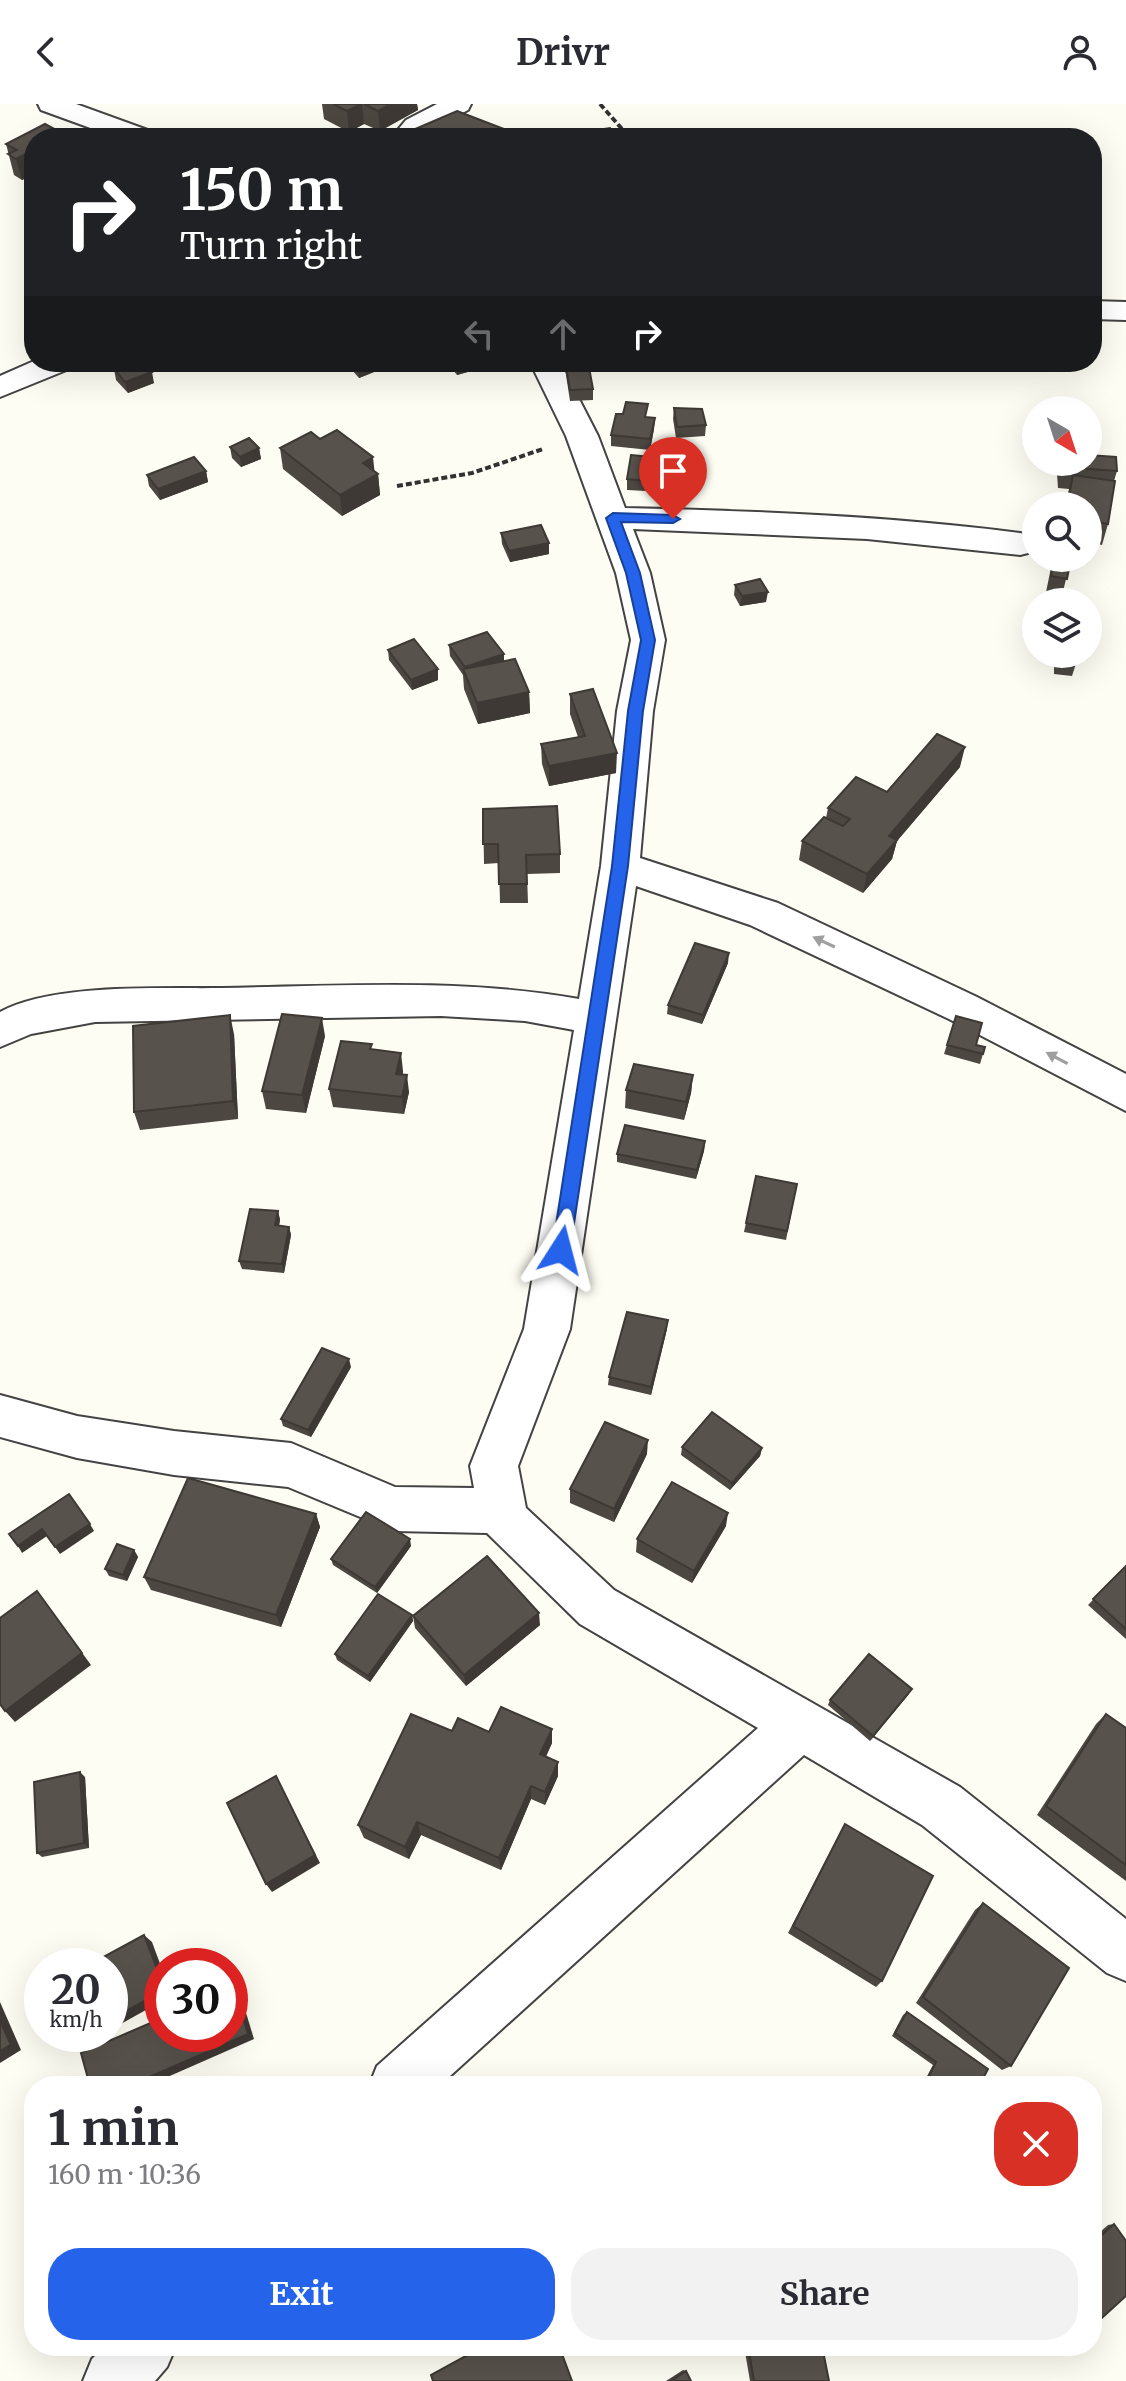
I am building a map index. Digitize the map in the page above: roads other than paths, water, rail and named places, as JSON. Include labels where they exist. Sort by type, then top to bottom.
[{"type":"street","points":[[51,104],[116,128]]},
{"type":"street","points":[[414,128],[458,104]]},
{"type":"street","points":[[1102,310],[1126,311]]},
{"type":"street","points":[[0,388],[36,372]]},
{"type":"street","points":[[550,372],[582,436],[613,518],[633,573],[648,640],[635,711],[620,866],[598,1018],[547,1329],[494,1466],[502,1511],[507,1523],[597,1607],[941,1806],[1126,1954]]},
{"type":"street","points":[[613,518],[793,522],[937,532],[1020,544]]},
{"type":"street","points":[[620,866],[764,914],[963,1008],[1126,1094]]},
{"type":"street","points":[[0,1031],[22,1019],[95,1006],[441,1000],[525,1005],[598,1018]]},
{"type":"street","points":[[0,1416],[77,1437],[174,1453],[291,1465],[394,1509],[502,1511]]},
{"type":"street","points":[[408,2076],[801,1724]]},
{"type":"street","points":[[114,2381],[137,2356]]}]
